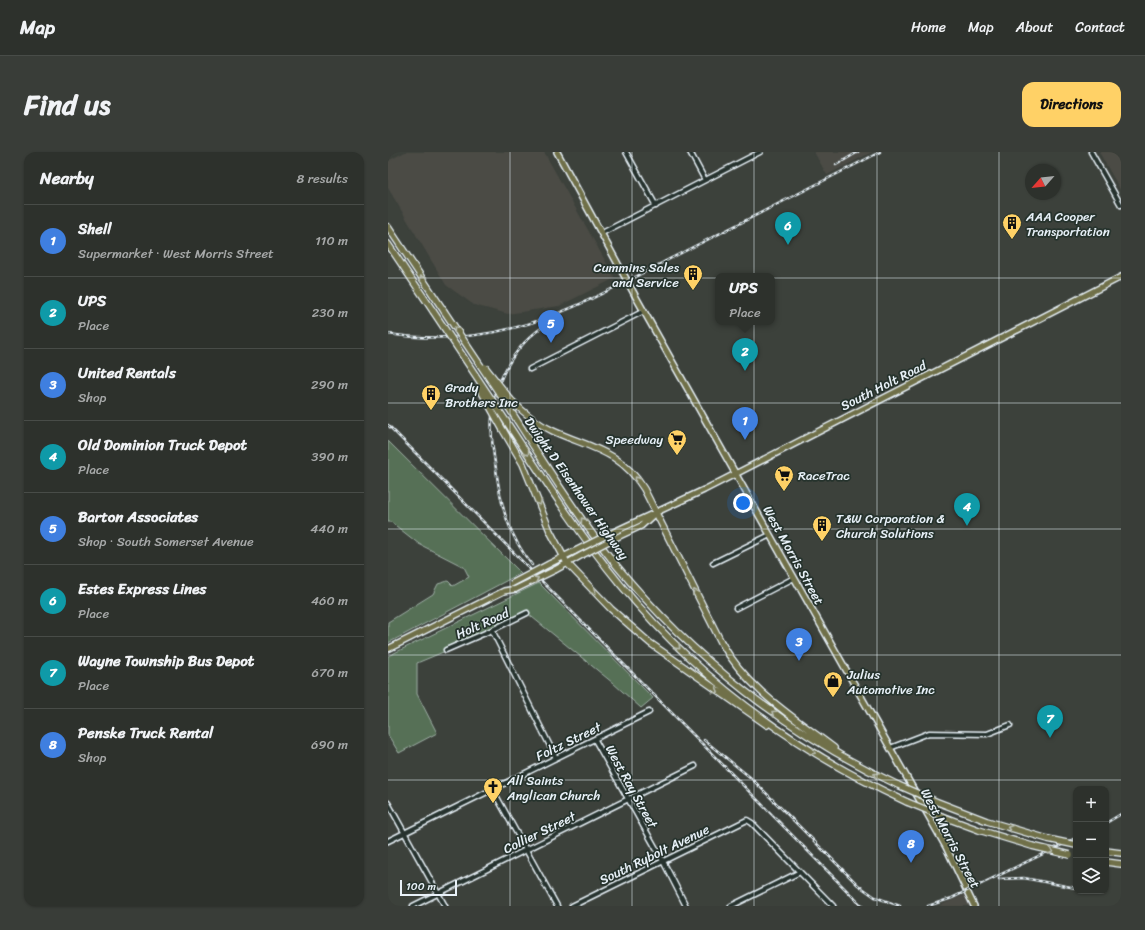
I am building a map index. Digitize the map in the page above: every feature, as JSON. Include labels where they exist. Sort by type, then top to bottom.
[{"type":"highway","name":"Dwight D Eisenhower Highway","points":[[388,227],[599,543],[628,579],[660,614],[705,658],[753,698],[807,735],[854,763],[898,785],[987,821],[1073,844]]},
{"type":"highway","name":"Dwight D Eisenhower Highway","points":[[388,244],[587,541],[647,615],[683,652],[719,684],[759,715],[795,740],[848,773],[907,802],[979,830],[1032,846],[1073,856]]},
{"type":"highway","points":[[464,342],[511,400],[527,415],[547,428],[605,451],[621,461],[640,482],[720,642],[738,669],[764,695],[854,763]]},
{"type":"highway","points":[[458,350],[522,464],[550,531],[567,563],[611,610],[658,649],[746,712],[795,740]]},
{"type":"highway","points":[[1109,851],[1121,853]]},
{"type":"highway","points":[[1109,862],[1121,864]]},
{"type":"main road","name":"West Morris Street","points":[[557,152],[644,311],[946,847],[974,906]]},
{"type":"main road","name":"South Holt Road","points":[[504,591],[511,584],[607,534],[656,513],[736,474],[1121,277]]},
{"type":"main road","name":"South Holt Road","points":[[388,649],[504,591],[516,589],[555,570],[611,540],[641,526],[656,513]]},
{"type":"street","points":[[626,152],[656,206]]},
{"type":"street","points":[[690,152],[705,180]]},
{"type":"street","points":[[602,233],[753,154],[760,152]]},
{"type":"street","points":[[1091,152],[1121,205]]},
{"type":"street","points":[[530,369],[644,311]]},
{"type":"street","points":[[714,563],[770,534]]},
{"type":"street","points":[[736,608],[794,578]]},
{"type":"street","name":"Holt Road","points":[[446,650],[527,613]]},
{"type":"street","points":[[492,630],[556,758]]},
{"type":"street","name":"Foltz Street","points":[[388,841],[649,712]]},
{"type":"street","points":[[890,748],[929,733],[987,734],[1010,726]]},
{"type":"street","name":"West Ray Street","points":[[595,740],[663,861],[686,906]]},
{"type":"street","name":"Collier Street","points":[[413,906],[695,766]]},
{"type":"street","points":[[493,790],[557,906]]},
{"type":"street","points":[[388,803],[445,906]]},
{"type":"street","name":"South Rybolt Avenue","points":[[572,906],[745,821],[752,823],[800,872]]},
{"type":"street","points":[[731,906],[800,872],[833,906]]},
{"type":"shaded area","points":[[405,152],[544,152],[615,278],[559,306],[508,314],[474,305],[446,285],[388,188],[388,161]]},
{"type":"shaded area","points":[[814,152],[872,152],[827,175]]},
{"type":"shaded area","points":[[1099,152],[1121,152],[1121,191]]},
{"type":"shaded area","points":[[966,894],[971,906],[938,906],[941,905]]},
{"type":"green space","points":[[388,441],[521,573],[388,643],[388,622],[433,594],[438,584],[448,581],[453,586],[469,577],[464,567],[419,544],[391,522],[388,522]]},
{"type":"green space","points":[[539,583],[653,698],[641,708],[613,683],[527,613],[491,632],[417,663],[417,694],[437,733],[399,753],[388,735],[388,656]]},
{"type":"railway","points":[[836,165],[858,152]]},
{"type":"railway","points":[[388,334],[432,338],[472,336],[509,329],[545,318],[580,304],[615,287],[880,152]]},
{"type":"railway","points":[[532,565],[511,531],[503,508],[493,450],[491,430],[492,417],[494,402],[503,374],[519,348],[541,328],[554,320]]},
{"type":"railway","points":[[388,425],[862,906]]},
{"type":"railway","points":[[704,740],[751,778],[858,885],[875,897],[900,906]]},
{"type":"railway","points":[[1108,822],[1121,814]]},
{"type":"railway","points":[[928,906],[952,898],[1073,839]]},
{"type":"railway","points":[[999,879],[1024,878],[1073,887]]},
{"type":"place","name":"AAA Cooper Transportation","points":[[1012,240]]},
{"type":"place","name":"Estes Express Lines","points":[[788,245]]},
{"type":"place","name":"Cummins Sales and Service","points":[[693,291]]},
{"type":"place","name":"Barton Associates","points":[[551,343]]},
{"type":"place","name":"UPS","points":[[745,371]]},
{"type":"place","name":"Grady Brothers Inc","points":[[431,411]]},
{"type":"place","name":"Shell","points":[[745,440]]},
{"type":"place","name":"Speedway","points":[[677,456]]},
{"type":"place","name":"RaceTrac","points":[[784,492]]},
{"type":"place","name":"Old Dominion Truck Depot","points":[[967,526]]},
{"type":"place","name":"T&W Corporation & Church Solutions","points":[[822,542]]},
{"type":"place","name":"United Rentals","points":[[799,661]]},
{"type":"place","name":"Julius Automotive Inc","points":[[833,698]]},
{"type":"place","name":"Wayne Township Bus Depot","points":[[1050,738]]},
{"type":"place","name":"All Saints Anglican Church","points":[[493,804]]},
{"type":"place","name":"Penske Truck Rental","points":[[911,863]]}]
